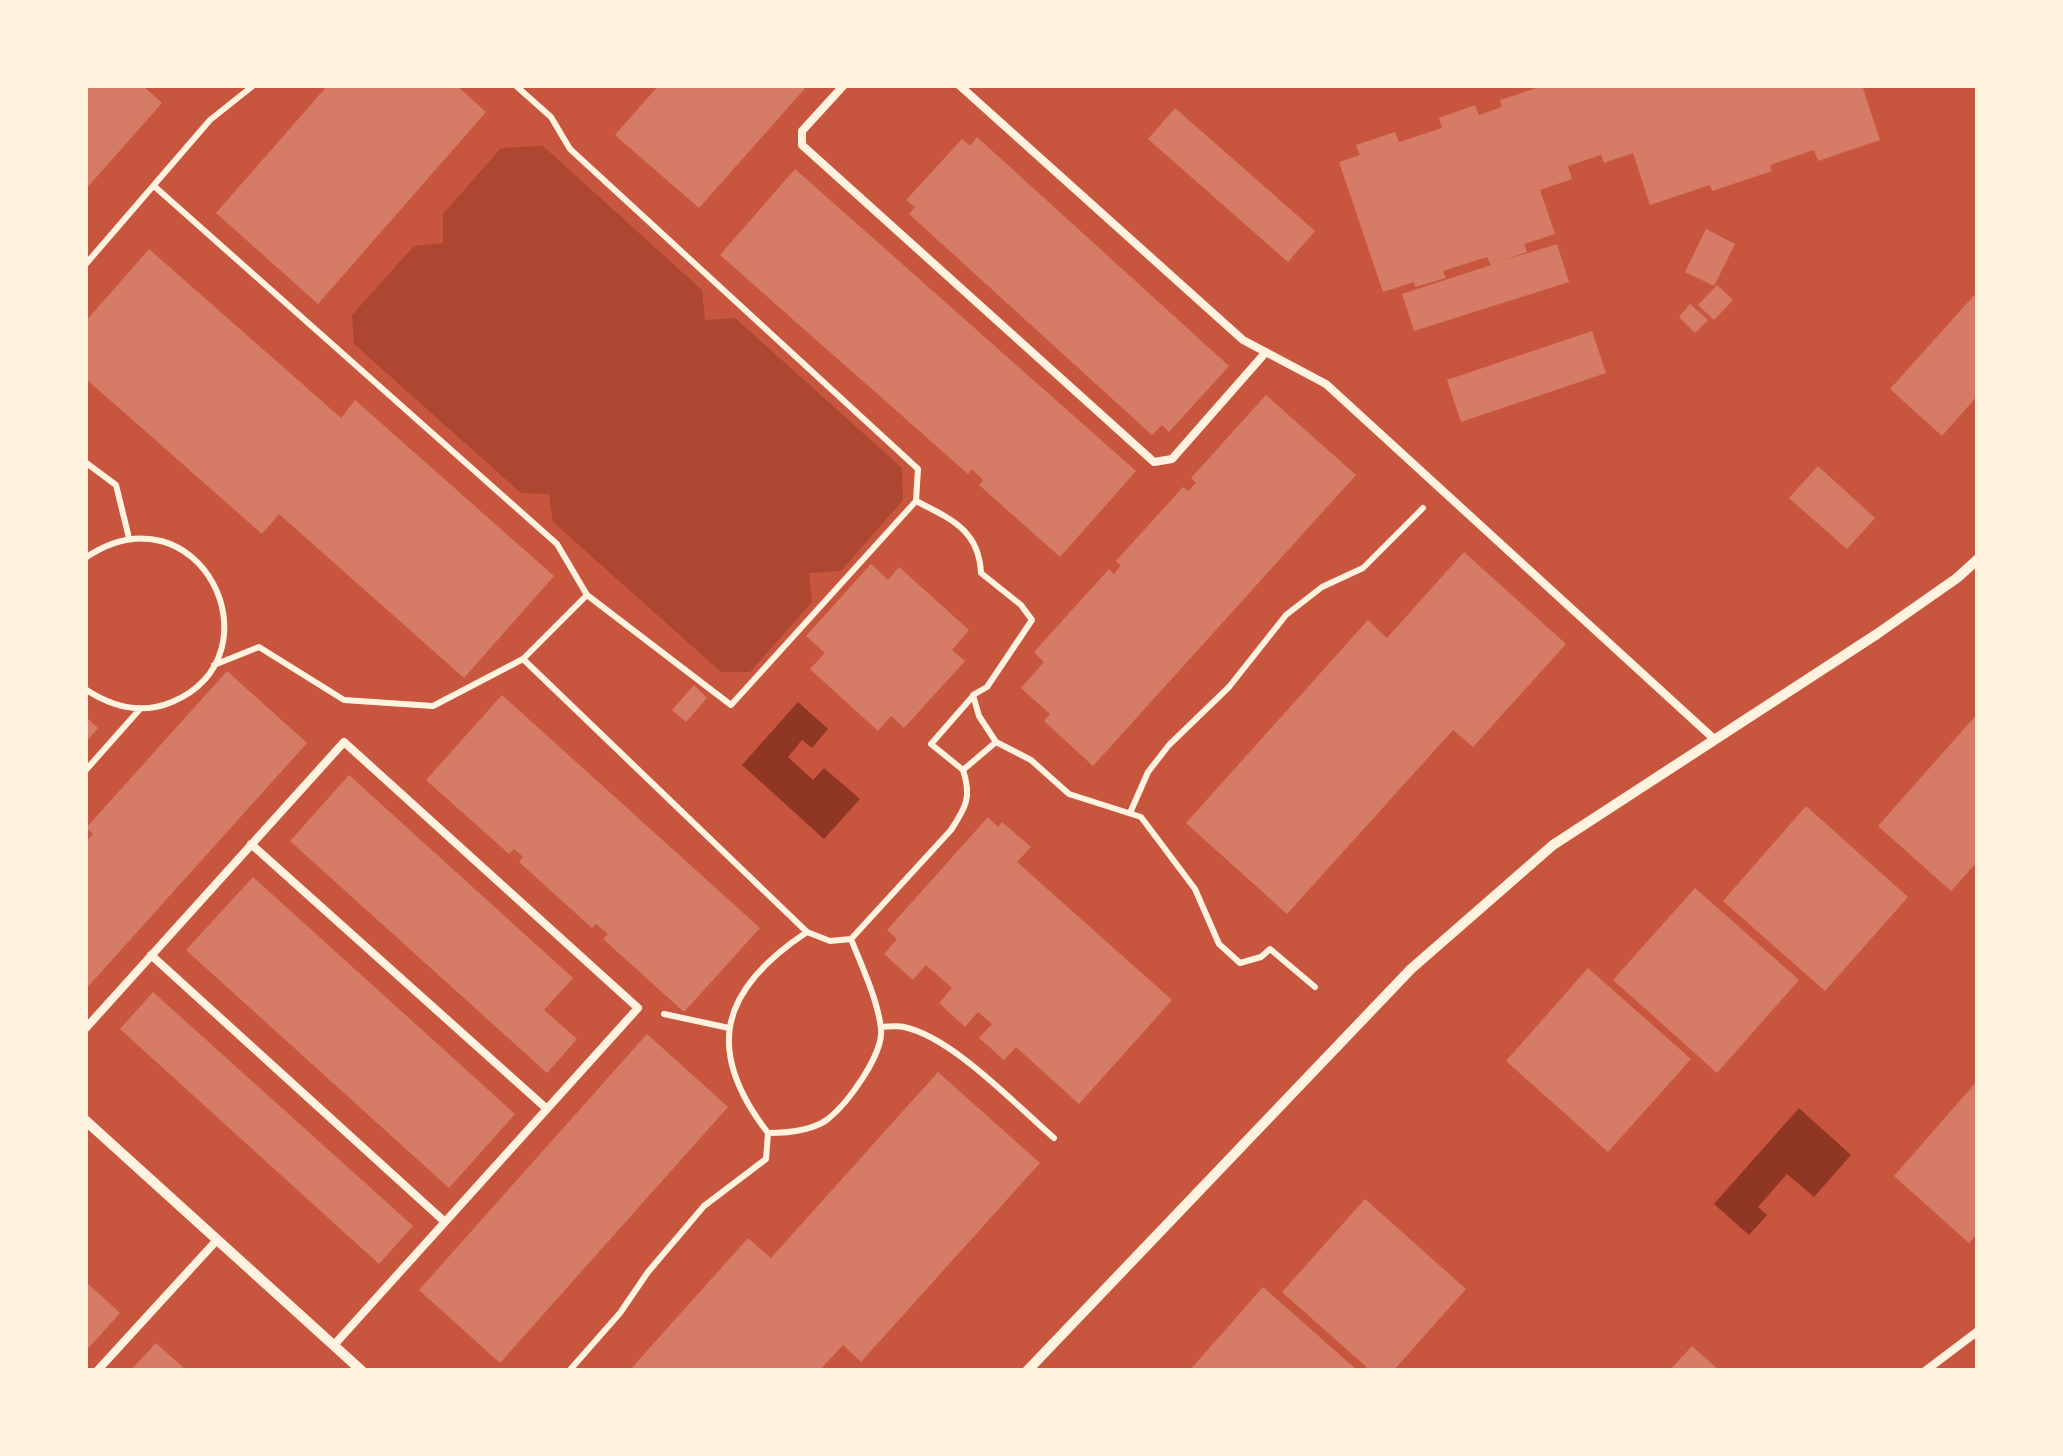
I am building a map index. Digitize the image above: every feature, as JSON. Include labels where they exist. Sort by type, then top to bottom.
[{"type":"street","points":[[1027,1371],[1411,969],[1553,845],[1877,634],[1978,559]]},
{"type":"street","points":[[85,1120],[362,1371]]},
{"type":"lane","points":[[844,85],[802,131],[802,145],[1154,462],[1172,458],[1266,352]]},
{"type":"lane","points":[[959,85],[1243,340],[1326,384],[1713,738]]},
{"type":"lane","points":[[85,1029],[344,742],[638,1008],[334,1346]]},
{"type":"lane","points":[[251,844],[547,1109]]},
{"type":"lane","points":[[151,955],[445,1222]]},
{"type":"lane","points":[[97,1371],[217,1240]]},
{"type":"lane","points":[[1925,1371],[1978,1331]]},
{"type":"path","points":[[85,265],[210,120],[254,85]]},
{"type":"path","points":[[154,186],[557,544],[586,595],[731,706],[916,501],[918,469],[570,149],[551,117],[515,85]]},
{"type":"path","points":[[85,462],[116,485],[129,538]]},
{"type":"path","points":[[1130,813],[1148,772],[1169,745],[1229,687],[1286,615],[1322,587],[1363,568],[1440,488]]},
{"type":"path","points":[[523,659],[808,932],[830,941],[851,939],[951,830],[964,809],[969,789],[962,770],[931,744],[974,695],[987,687],[1032,620],[1021,605],[981,573],[980,556],[967,533],[952,520],[916,501]]},
{"type":"path","points":[[85,558],[103,546],[129,538],[171,543],[204,567],[216,584],[225,625],[214,665],[201,683],[183,697],[162,706],[140,709],[112,704],[85,689]]},
{"type":"path","points":[[214,665],[259,647],[344,700],[433,706],[523,659],[586,595]]},
{"type":"path","points":[[974,695],[979,716],[996,742],[1031,760],[1069,794],[1140,818],[1196,890],[1219,944],[1240,963],[1261,957],[1270,949],[1315,987]]},
{"type":"path","points":[[85,771],[140,709]]},
{"type":"path","points":[[962,770],[996,742]]},
{"type":"path","points":[[568,1371],[620,1314],[648,1272],[704,1206],[766,1159],[768,1134],[733,1078],[726,1040],[736,1005],[757,972],[808,932]]},
{"type":"path","points":[[768,1134],[791,1134],[826,1120],[864,1076],[880,1045],[880,1027],[851,939]]},
{"type":"path","points":[[638,1008],[730,1028]]},
{"type":"path","points":[[880,1027],[903,1026],[936,1040],[1054,1138]]},
{"type":"shaded area","points":[[543,146],[702,290],[705,320],[735,318],[902,468],[903,500],[841,571],[809,573],[812,602],[750,672],[721,672],[553,522],[549,494],[521,493],[354,344],[352,315],[414,246],[443,243],[443,214],[501,148]]},
{"type":"shaded area","points":[[798,702],[828,729],[812,748],[802,740],[788,757],[813,780],[824,768],[860,799],[824,839],[742,765]]},
{"type":"shaded area","points":[[1799,1108],[1851,1155],[1814,1197],[1787,1174],[1758,1207],[1767,1215],[1749,1235],[1714,1204]]},
{"type":"building","points":[[85,85],[142,85],[162,103],[85,190]]},
{"type":"building","points":[[328,85],[456,85],[486,112],[318,304],[216,213]]},
{"type":"building","points":[[659,85],[808,85],[699,208],[615,135]]},
{"type":"building","points":[[1546,85],[1862,85],[1880,140],[1818,161],[1814,150],[1770,165],[1772,171],[1712,191],[1710,185],[1650,205],[1633,153],[1604,163],[1601,155],[1568,166],[1572,179],[1540,190],[1555,234],[1524,244],[1527,252],[1502,261],[1557,244],[1569,282],[1414,331],[1402,294],[1491,265],[1487,257],[1443,271],[1446,278],[1415,287],[1414,282],[1383,292],[1339,162],[1360,155],[1356,145],[1395,132],[1399,142],[1442,128],[1439,118],[1475,105],[1479,115],[1502,107],[1500,100]]},
{"type":"building","points":[[1175,108],[1315,231],[1288,262],[1148,139]]},
{"type":"building","points":[[977,137],[1229,366],[1169,432],[1162,425],[1152,435],[909,214],[915,207],[906,200],[962,139],[970,146]]},
{"type":"building","points":[[795,169],[1136,471],[1060,557],[979,485],[983,480],[972,469],[968,474],[720,255]]},
{"type":"building","points":[[1706,229],[1735,244],[1714,286],[1685,272]]},
{"type":"building","points":[[149,249],[341,418],[355,400],[554,576],[464,678],[279,514],[262,534],[85,378],[85,322]]},
{"type":"building","points":[[1717,285],[1733,300],[1714,320],[1698,305]]},
{"type":"building","points":[[1978,291],[1978,395],[1942,436],[1890,389]]},
{"type":"building","points":[[1690,304],[1708,320],[1695,333],[1679,317]]},
{"type":"building","points":[[1592,331],[1606,373],[1461,422],[1447,380]]},
{"type":"building","points":[[1266,395],[1356,475],[1093,766],[1044,721],[1050,714],[1021,688],[1044,662],[1034,652],[1109,569],[1114,574],[1121,565],[1116,561],[1183,487],[1188,491],[1196,483],[1191,478]]},
{"type":"building","points":[[1818,466],[1875,518],[1847,549],[1789,498]]},
{"type":"building","points":[[1464,552],[1566,644],[1473,747],[1453,730],[1287,914],[1186,823],[1368,620],[1387,638]]},
{"type":"building","points":[[871,564],[888,580],[899,567],[969,630],[952,650],[965,661],[904,728],[891,716],[878,731],[810,669],[825,653],[806,636]]},
{"type":"building","points":[[227,671],[307,743],[85,990],[85,843],[93,834],[86,828]]},
{"type":"building","points":[[694,685],[707,698],[686,722],[672,710]]},
{"type":"building","points":[[502,695],[760,928],[684,1012],[603,939],[608,934],[596,924],[592,928],[519,862],[523,857],[514,849],[509,854],[426,780]]},
{"type":"building","points":[[1978,713],[1978,861],[1951,891],[1878,826]]},
{"type":"building","points":[[85,716],[98,728],[85,743]]},
{"type":"building","points":[[349,775],[573,978],[544,1010],[577,1039],[547,1073],[290,841]]},
{"type":"building","points":[[1806,806],[1908,897],[1825,991],[1723,901]]},
{"type":"building","points":[[988,817],[998,827],[1002,822],[1031,847],[1017,862],[1172,1000],[1079,1104],[1016,1047],[1004,1060],[979,1038],[992,1024],[978,1012],[965,1027],[939,1003],[952,988],[926,965],[913,980],[884,954],[897,939],[887,930]]},
{"type":"building","points":[[253,877],[515,1114],[449,1188],[186,950]]},
{"type":"building","points":[[1695,888],[1799,980],[1717,1073],[1613,980]]},
{"type":"building","points":[[1588,968],[1691,1059],[1608,1152],[1506,1061]]},
{"type":"building","points":[[153,992],[413,1226],[379,1264],[120,1029]]},
{"type":"building","points":[[647,1034],[728,1107],[500,1363],[419,1290]]},
{"type":"building","points":[[938,1072],[1040,1163],[861,1362],[843,1345],[819,1371],[629,1371],[748,1238],[771,1258]]},
{"type":"building","points":[[1978,1080],[1978,1233],[1969,1243],[1894,1176]]},
{"type":"building","points":[[1365,1199],[1466,1289],[1393,1371],[1371,1371],[1282,1292]]},
{"type":"building","points":[[85,1281],[120,1313],[85,1352]]},
{"type":"building","points":[[1263,1287],[1358,1371],[1189,1371]]},
{"type":"building","points":[[156,1343],[187,1371],[130,1371]]},
{"type":"building","points":[[1692,1346],[1720,1371],[1669,1371]]}]
